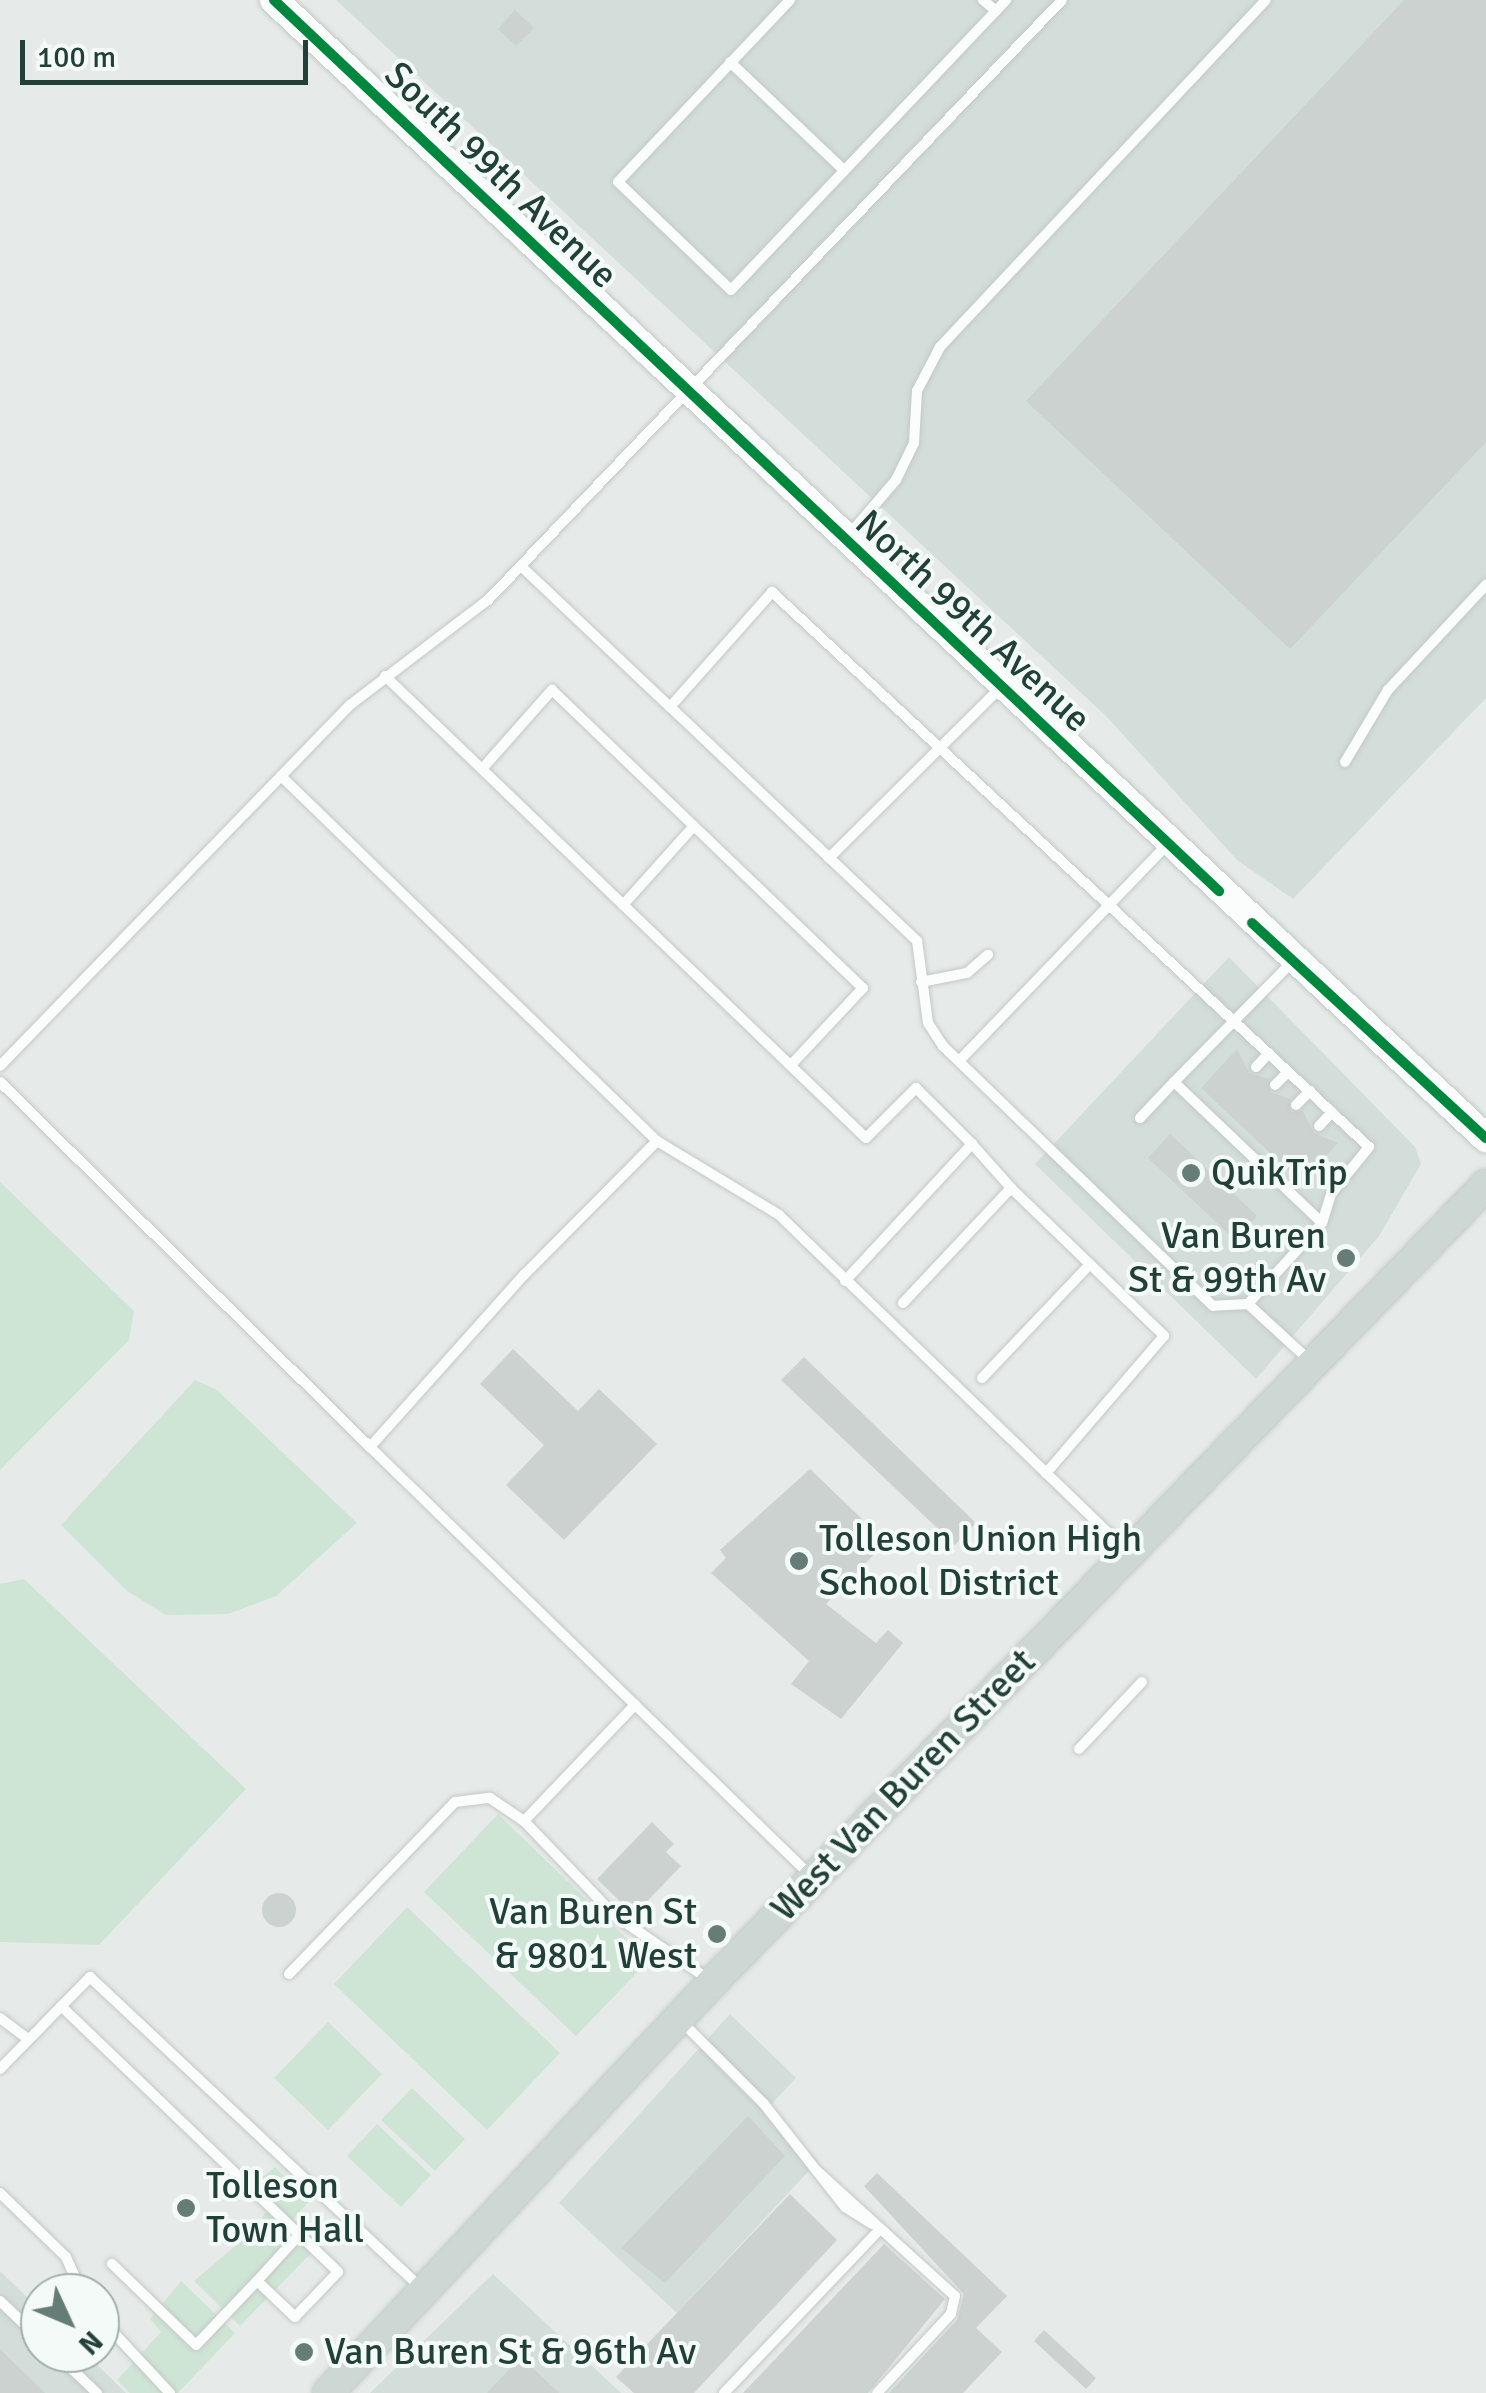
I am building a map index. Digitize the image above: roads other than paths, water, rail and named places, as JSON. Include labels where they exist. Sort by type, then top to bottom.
[{"type":"main road","name":"South 99th Avenue","points":[[274,0],[686,394]]},
{"type":"main road","name":"North 99th Avenue","points":[[686,394],[1486,1138]]},
{"type":"main road","name":"West Van Buren Street","points":[[328,2393],[712,1982],[1486,1185]]},
{"type":"lane","points":[[790,0],[618,182],[731,290],[1006,0]]},
{"type":"lane","points":[[983,0],[996,11]]},
{"type":"lane","points":[[0,1066],[280,776],[385,676],[521,566],[1062,0]]},
{"type":"lane","points":[[844,541],[896,480],[914,443],[918,390],[940,346],[1266,0]]},
{"type":"lane","points":[[730,62],[844,170]]},
{"type":"lane","points":[[521,566],[917,941],[928,1023],[959,1061],[1214,1306],[1248,1304],[1322,1223],[1331,1194],[1369,1147],[936,751],[772,592],[670,707]]},
{"type":"lane","points":[[1345,762],[1388,690],[1486,585]]},
{"type":"lane","points":[[385,676],[866,1138],[916,1088],[1011,1188],[1164,1336],[1046,1473]]},
{"type":"lane","points":[[829,858],[1000,688]]},
{"type":"lane","points":[[482,769],[552,690],[863,988],[791,1065]]},
{"type":"lane","points":[[280,776],[657,1141],[779,1215],[1128,1552]]},
{"type":"lane","points":[[624,905],[694,826]]},
{"type":"lane","points":[[959,1061],[1168,844]]},
{"type":"lane","points":[[920,982],[967,972],[988,955]]},
{"type":"lane","points":[[1140,1118],[1293,960]]},
{"type":"lane","points":[[1256,1067],[1268,1053]]},
{"type":"lane","points":[[1275,1085],[1288,1072]]},
{"type":"lane","points":[[0,1082],[814,1879]]},
{"type":"lane","points":[[1174,1082],[1322,1223]]},
{"type":"lane","points":[[1296,1105],[1310,1091]]},
{"type":"lane","points":[[1210,1116],[1220,1106]]},
{"type":"lane","points":[[1319,1126],[1332,1112]]},
{"type":"lane","points":[[1228,1134],[1238,1123]]},
{"type":"lane","points":[[370,1447],[657,1141]]},
{"type":"lane","points":[[1249,1154],[1260,1143]]},
{"type":"lane","points":[[845,1280],[972,1144]]},
{"type":"lane","points":[[1272,1176],[1283,1165]]},
{"type":"lane","points":[[902,1303],[1011,1188]]},
{"type":"lane","points":[[982,1378],[1090,1264]]},
{"type":"lane","points":[[1248,1304],[1313,1364]]},
{"type":"lane","points":[[1078,1749],[1142,1682]]},
{"type":"lane","points":[[524,1820],[635,1705]]},
{"type":"lane","points":[[289,1974],[456,1802],[490,1798],[524,1820],[614,1915],[712,1982]]},
{"type":"lane","points":[[0,2068],[90,1977],[424,2290]]},
{"type":"lane","points":[[61,2006],[338,2272],[295,2318],[257,2281]]},
{"type":"lane","points":[[0,2018],[28,2039]]},
{"type":"lane","points":[[678,2018],[845,2206],[880,2229],[956,2301],[877,2393]]},
{"type":"lane","points":[[0,2193],[66,2257],[73,2273]]},
{"type":"lane","points":[[724,2393],[880,2229]]},
{"type":"lane","points":[[112,2264],[196,2345],[299,2235]]},
{"type":"lane","points":[[0,2301],[20,2320]]},
{"type":"lane","points":[[120,2339],[170,2393]]},
{"type":"lane","points":[[76,2373],[97,2393]]},
{"type":"place","name":"QuikTrip","points":[[1191,1173]]},
{"type":"place","name":"Van Buren St & 99th Av","points":[[1346,1258]]},
{"type":"place","name":"Tolleson Union High School District","points":[[799,1561]]},
{"type":"place","name":"Van Buren St & 9801 West","points":[[717,1934]]},
{"type":"place","name":"Tolleson Town Hall","points":[[186,2208]]},
{"type":"place","name":"Van Buren St & 96th Av","points":[[304,2352]]}]
